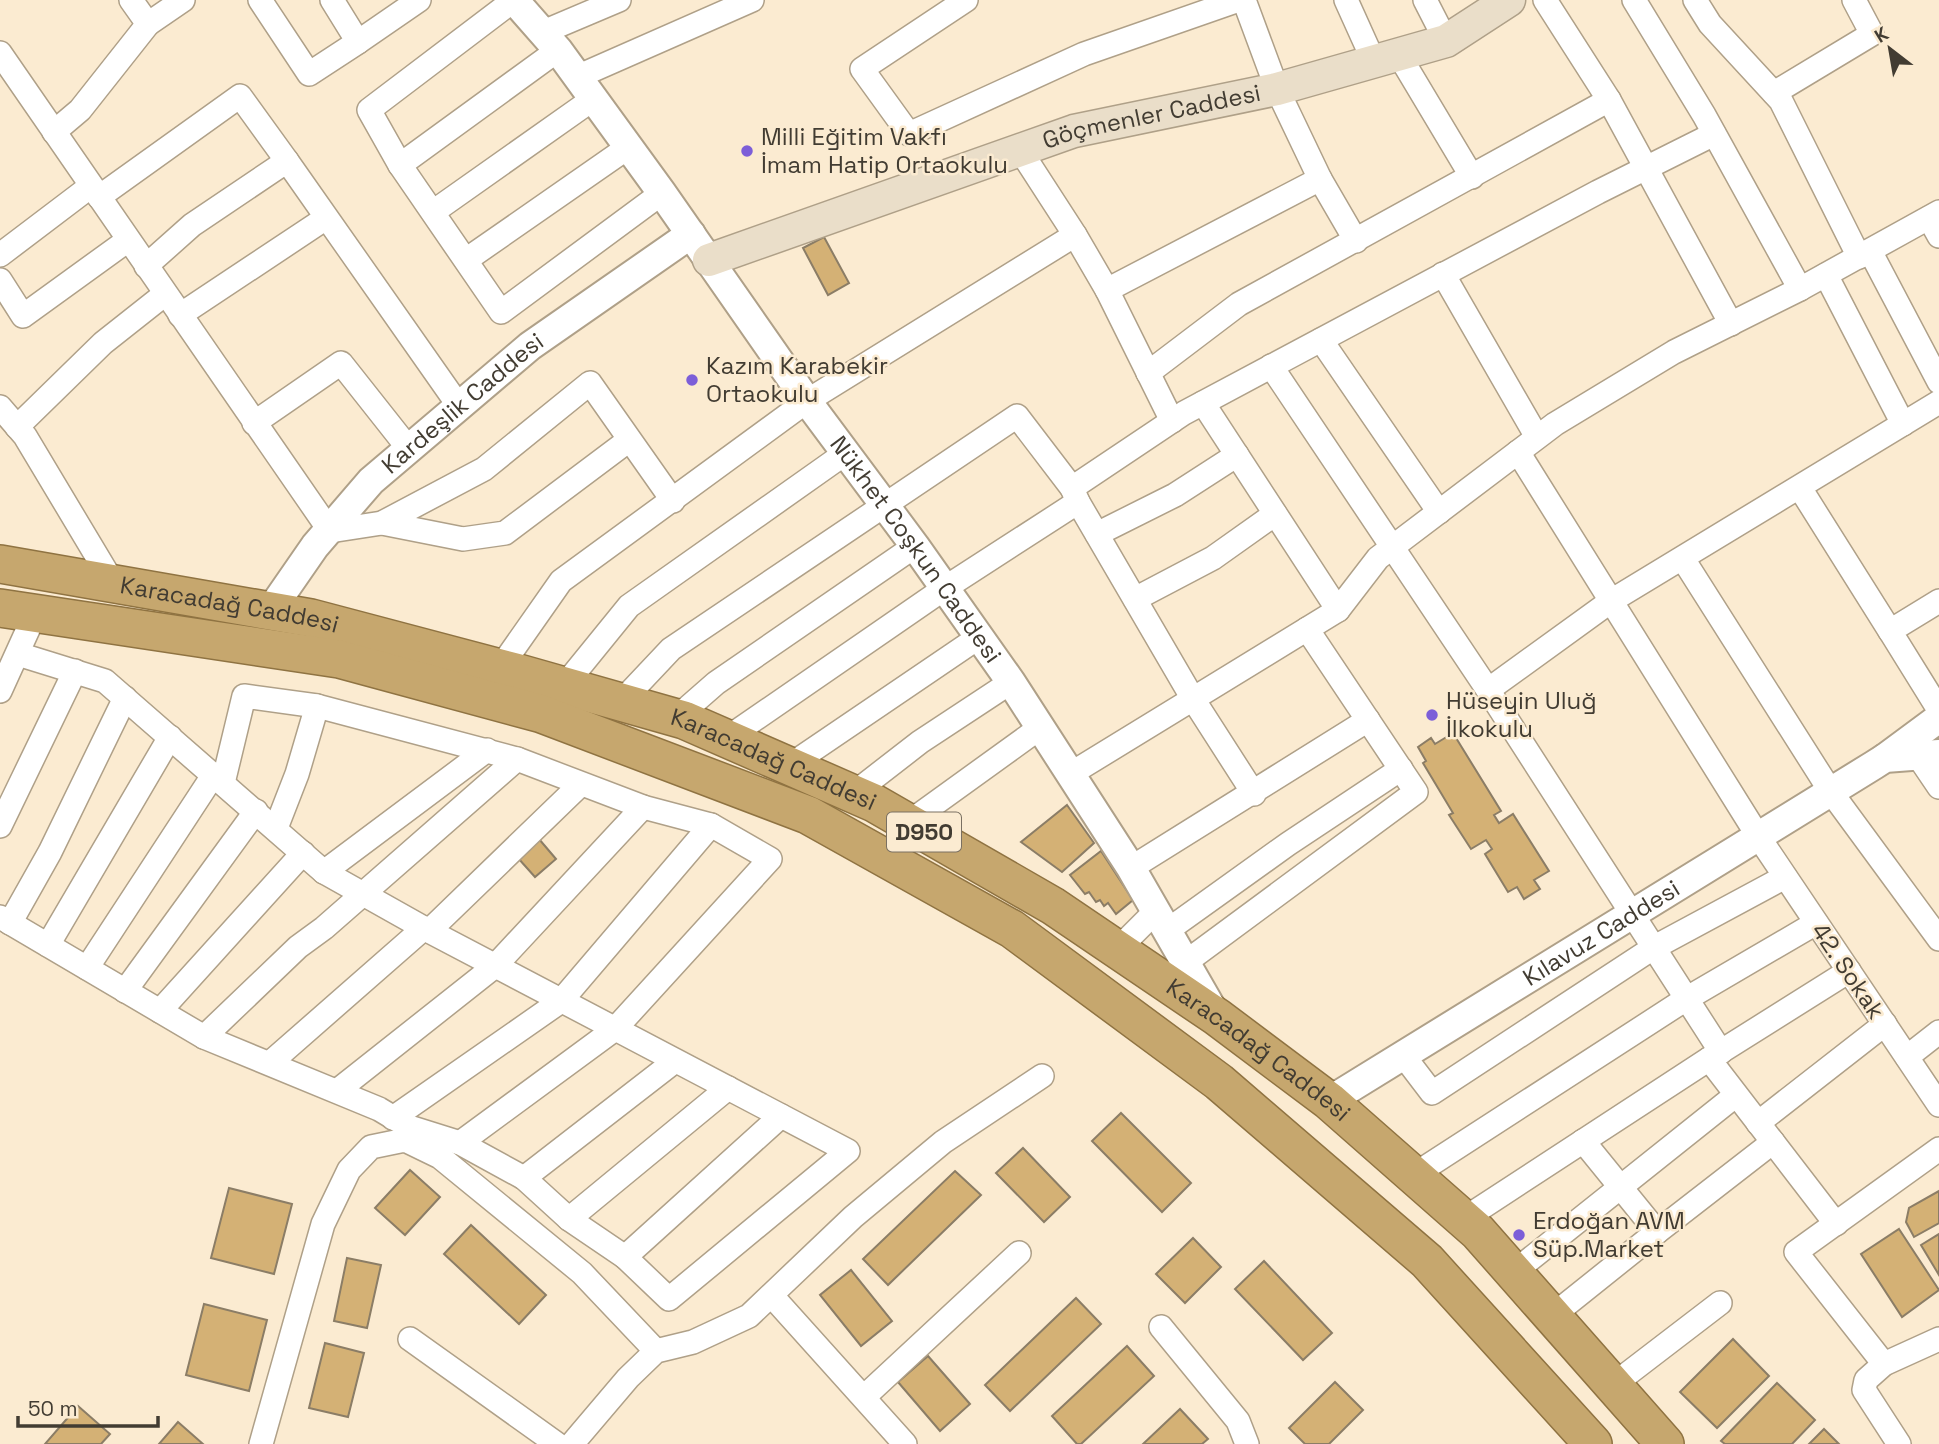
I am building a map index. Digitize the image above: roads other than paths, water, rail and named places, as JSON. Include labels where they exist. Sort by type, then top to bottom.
[{"type":"highway","name":"Karacadağ Caddesi","points":[[0,564],[311,618],[621,702],[676,718],[726,739],[853,794],[908,823],[1053,905],[1217,1017],[1329,1101],[1464,1219],[1665,1444]]},
{"type":"highway","name":"Karacadağ Caddesi","points":[[17,611],[339,659],[542,714],[808,816],[1012,929],[1219,1082],[1427,1261],[1593,1444]]},
{"type":"main road","name":"Göçmenler Caddesi","points":[[709,260],[1074,131],[1277,89],[1446,41],[1510,0]]},
{"type":"street","points":[[131,0],[148,23]]},
{"type":"street","points":[[54,132],[80,110],[148,23],[183,0]]},
{"type":"street","points":[[260,0],[309,74],[419,0]]},
{"type":"street","points":[[332,0],[358,42]]},
{"type":"street","points":[[514,0],[369,110],[401,165],[501,312],[662,193]]},
{"type":"street","name":"Nükhet Coşkun Caddesi","points":[[514,0],[585,88],[662,193],[807,401],[847,452],[1011,682],[1131,868],[1217,1017]]},
{"type":"street","points":[[401,165],[549,42],[620,0]]},
{"type":"street","points":[[433,212],[585,88],[752,0]]},
{"type":"street","points":[[966,0],[862,69],[909,134],[1084,54],[1241,0],[1277,89],[1320,179],[1356,241]]},
{"type":"street","points":[[1346,0],[1472,177]]},
{"type":"street","points":[[1425,0],[1446,41]]},
{"type":"street","points":[[1545,0],[1609,100],[1731,324]]},
{"type":"street","points":[[1634,0],[1714,134],[1800,289]]},
{"type":"street","points":[[1774,93],[1872,34],[1854,0]]},
{"type":"street","points":[[1706,4],[1781,101],[1864,254],[1939,382]]},
{"type":"street","points":[[0,53],[330,531],[382,523],[484,469],[590,383],[673,501]]},
{"type":"street","points":[[0,255],[240,96],[459,406]]},
{"type":"street","points":[[1148,373],[1239,304],[1609,100]]},
{"type":"street","points":[[726,739],[945,588],[1075,495],[1172,421],[1443,274],[1714,134]]},
{"type":"street","points":[[466,260],[627,148]]},
{"type":"street","points":[[1020,150],[1107,290],[1172,421]]},
{"type":"street","points":[[146,266],[192,225],[287,161]]},
{"type":"street","points":[[1107,290],[1320,179]]},
{"type":"street","points":[[180,315],[326,218]]},
{"type":"street","points":[[1072,773],[1338,610],[1378,558],[1537,437],[1674,352],[1864,254],[1936,222]]},
{"type":"street","name":"Kardeşlik Caddesi","points":[[270,611],[371,481],[530,346],[691,234]]},
{"type":"street","points":[[500,668],[561,581],[807,401],[1075,235]]},
{"type":"street","points":[[0,280],[23,316],[128,240]]},
{"type":"street","points":[[1443,274],[1537,437]]},
{"type":"street","points":[[1826,275],[1903,424]]},
{"type":"street","points":[[17,427],[103,343],[165,294]]},
{"type":"street","points":[[1321,340],[1439,512]]},
{"type":"street","points":[[254,423],[341,363],[409,449]]},
{"type":"street","points":[[1271,366],[1488,690],[1686,999],[1736,1095],[1836,1224]]},
{"type":"street","points":[[1488,690],[1611,601],[1939,402]]},
{"type":"street","points":[[1203,403],[1338,610]]},
{"type":"street","points":[[0,407],[17,427],[113,583]]},
{"type":"street","points":[[621,702],[671,649],[1017,416],[1075,495],[1193,699],[1254,794]]},
{"type":"street","points":[[382,523],[463,539],[505,533],[629,440]]},
{"type":"street","points":[[564,686],[629,606],[847,452]]},
{"type":"street","name":"42. Sokak","points":[[1518,452],[1758,836],[1939,1105]]},
{"type":"street","points":[[1097,534],[1175,495],[1237,455]]},
{"type":"street","points":[[1800,488],[1939,710]]},
{"type":"street","points":[[1135,599],[1213,558],[1275,514]]},
{"type":"street","points":[[676,718],[716,683],[915,546]]},
{"type":"street","points":[[1683,559],[1831,792],[1939,939]]},
{"type":"street","points":[[1890,631],[1939,601]]},
{"type":"street","points":[[0,691],[18,654],[17,611]]},
{"type":"street","points":[[1186,962],[1416,792],[1307,629]]},
{"type":"street","points":[[789,766],[979,637]]},
{"type":"street","points":[[18,654],[105,681],[125,698],[276,828],[324,872],[426,930],[848,1151],[669,1299],[625,1256],[569,1219],[524,1178],[460,1143],[409,1128],[337,1091],[204,1037],[5,920],[50,852],[125,698]]},
{"type":"street","points":[[0,826],[75,671]]},
{"type":"street","points":[[853,794],[920,743],[1011,682]]},
{"type":"street","points":[[87,968],[218,778],[244,696],[317,706],[517,759],[643,807],[710,825],[770,859],[615,1029],[460,1143]]},
{"type":"street","points":[[276,828],[298,774],[317,706]]},
{"type":"street","name":"Kılavuz Caddesi","points":[[1329,1101],[1879,762],[1939,718]]},
{"type":"street","points":[[1131,868],[1254,794],[1368,720]]},
{"type":"street","points":[[908,823],[1041,727]]},
{"type":"street","points":[[48,945],[170,737]]},
{"type":"street","points":[[324,872],[487,750]]},
{"type":"street","points":[[1879,762],[1928,755],[1939,787]]},
{"type":"street","points":[[204,1037],[298,947],[324,928],[517,759]]},
{"type":"street","points":[[1118,949],[1288,844],[1401,769]]},
{"type":"street","points":[[270,1063],[426,930],[580,785]]},
{"type":"street","points":[[337,1091],[495,966],[643,807]]},
{"type":"street","points":[[125,991],[256,811]]},
{"type":"street","points":[[393,1118],[561,1001],[710,825]]},
{"type":"street","points":[[160,1011],[303,853]]},
{"type":"street","points":[[1403,1055],[1432,1093],[1653,948],[1785,877]]},
{"type":"street","points":[[1414,1175],[1686,999],[1816,923]]},
{"type":"street","points":[[1464,1219],[1849,971]]},
{"type":"street","points":[[1758,1123],[1885,1024]]},
{"type":"street","points":[[1907,1057],[1939,1032]]},
{"type":"street","points":[[524,1178],[675,1060]]},
{"type":"street","points":[[572,1444],[628,1378],[656,1351],[693,1342],[749,1316],[853,1217],[943,1142],[1041,1076]]},
{"type":"street","points":[[569,1219],[728,1088]]},
{"type":"street","points":[[1514,1272],[1736,1095]]},
{"type":"street","points":[[625,1256],[781,1116]]},
{"type":"street","points":[[261,1444],[323,1224],[349,1170],[371,1147],[405,1140],[440,1157],[582,1273],[656,1351]]},
{"type":"street","points":[[1583,1141],[1657,1232]]},
{"type":"street","points":[[1552,1316],[1773,1142]]},
{"type":"street","points":[[1884,1364],[1796,1252],[1939,1149]]},
{"type":"street","points":[[864,1397],[1019,1253]]},
{"type":"street","points":[[772,1296],[905,1444]]},
{"type":"street","points":[[1613,1385],[1720,1303]]},
{"type":"street","points":[[1160,1327],[1238,1421],[1247,1444]]},
{"type":"street","points":[[410,1339],[557,1444]]},
{"type":"street","points":[[1899,1444],[1864,1390],[1866,1380],[1884,1364],[1939,1339]]},
{"type":"place","name":"Milli Eğitim Vakfı İmam Hatip Ortaokulu","points":[[747,151]]},
{"type":"place","name":"Kazım Karabekir Ortaokulu","points":[[692,380]]},
{"type":"place","name":"Hüseyin Uluğ İlkokulu","points":[[1432,715]]},
{"type":"place","name":"Erdoğan AVM Süp.Market","points":[[1519,1235]]}]
